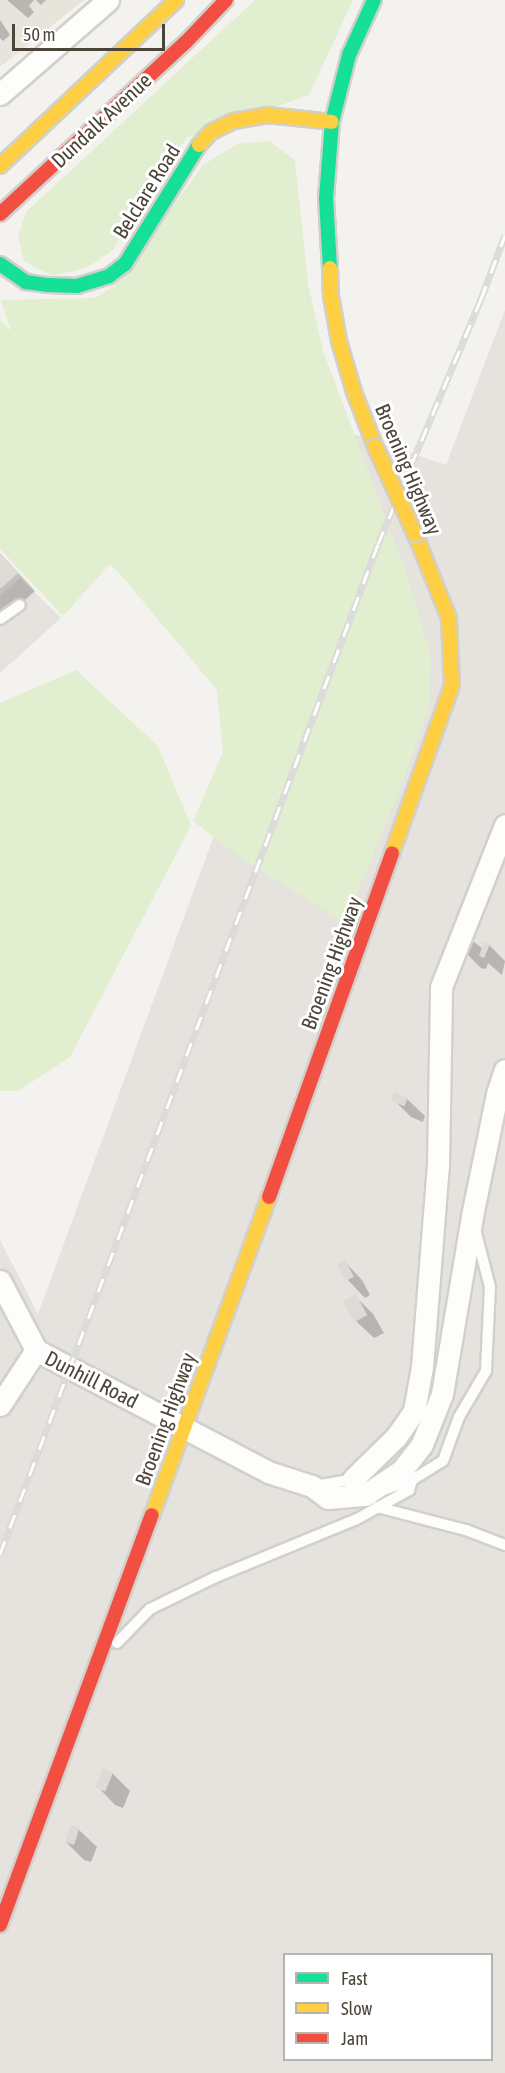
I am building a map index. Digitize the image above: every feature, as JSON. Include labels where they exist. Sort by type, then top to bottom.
[{"type":"main road","name":"Dundalk Avenue","points":[[0,214],[186,42],[226,0]]},
{"type":"main road","name":"Broening Highway","points":[[0,1925],[185,1427],[452,685],[449,618],[354,392],[339,341],[331,296],[326,198],[332,122],[350,55],[374,0]]},
{"type":"main road","name":"Dundalk Avenue","points":[[0,166],[171,2]]},
{"type":"main road","name":"Belclare Road","points":[[0,264],[26,282],[48,285],[77,286],[109,276],[125,264],[192,153],[211,132],[234,122],[267,115],[332,122]]},
{"type":"street","points":[[0,94],[108,0]]},
{"type":"street","points":[[365,1494],[396,1437],[414,1411],[422,1367],[438,1165],[441,987],[505,825]]},
{"type":"street","points":[[365,1494],[402,1470],[422,1444],[442,1394],[472,1216],[496,1094],[505,1070]]},
{"type":"street","name":"Dunhill Road","points":[[0,1281],[36,1350],[268,1472],[312,1486],[328,1498],[365,1494]]},
{"type":"street","points":[[3,1394],[36,1350]]},
{"type":"lane","points":[[0,619],[20,605]]},
{"type":"lane","points":[[365,1494],[412,1480],[442,1461],[459,1416],[486,1371],[490,1287],[472,1216]]},
{"type":"lane","points":[[365,1494],[409,1490],[412,1480]]},
{"type":"lane","points":[[365,1494],[505,1545]]},
{"type":"lane","points":[[98,1663],[150,1609],[216,1577],[357,1519],[365,1494]]},
{"type":"shaded area","points":[[0,0],[84,0],[0,67]]},
{"type":"shaded area","points":[[505,310],[505,2073],[0,2073],[0,1240],[38,1314],[261,708],[6,318],[446,465]]},
{"type":"shaded area","points":[[20,578],[61,618],[0,673],[0,596]]},
{"type":"green space","points":[[255,0],[353,0],[309,95],[187,138],[158,173],[113,250],[88,267],[52,276],[24,261],[18,237],[26,212]]},
{"type":"green space","points":[[269,141],[295,160],[308,283],[323,351],[406,572],[431,656],[429,708],[400,789],[345,923],[241,858],[193,821],[223,752],[217,690],[120,574],[110,564],[63,616],[0,549],[0,320],[11,331],[1,300],[95,298],[116,285],[203,165],[237,144]]},
{"type":"green space","points":[[76,670],[158,746],[191,826],[70,1057],[18,1091],[0,1091],[0,703]]},
{"type":"building","points":[[0,553],[18,573],[0,589]]},
{"type":"building","points":[[484,942],[490,944],[484,958],[479,956]]},
{"type":"building","points":[[394,1092],[408,1098],[404,1106],[390,1100]]},
{"type":"building","points":[[345,1260],[354,1277],[346,1281],[337,1264]]},
{"type":"building","points":[[356,1294],[367,1315],[354,1322],[343,1301]]},
{"type":"building","points":[[103,1768],[113,1772],[105,1792],[95,1787]]},
{"type":"building","points":[[71,1825],[80,1828],[74,1845],[65,1842]]},
{"type":"railway","points":[[0,1554],[378,544],[481,299],[505,235]]},
{"type":"traffic: fast","points":[[330,268],[326,198],[332,122],[349,55],[374,0]]},
{"type":"traffic: fast","points":[[0,264],[26,282],[48,285],[77,286],[109,276],[125,264],[199,145]]},
{"type":"traffic: slow","points":[[0,166],[176,0]]},
{"type":"traffic: slow","points":[[199,145],[211,132],[234,121],[267,115],[332,122]]},
{"type":"traffic: slow","points":[[330,268],[331,296],[339,341],[354,392],[375,446]]},
{"type":"traffic: slow","points":[[375,446],[415,534]]},
{"type":"traffic: slow","points":[[392,853],[452,685],[449,618],[415,534]]},
{"type":"traffic: slow","points":[[152,1515],[269,1197]]},
{"type":"traffic: jam","points":[[0,214],[186,42],[226,0]]},
{"type":"traffic: jam","points":[[269,1197],[392,853]]},
{"type":"traffic: jam","points":[[0,1925],[152,1515]]}]
